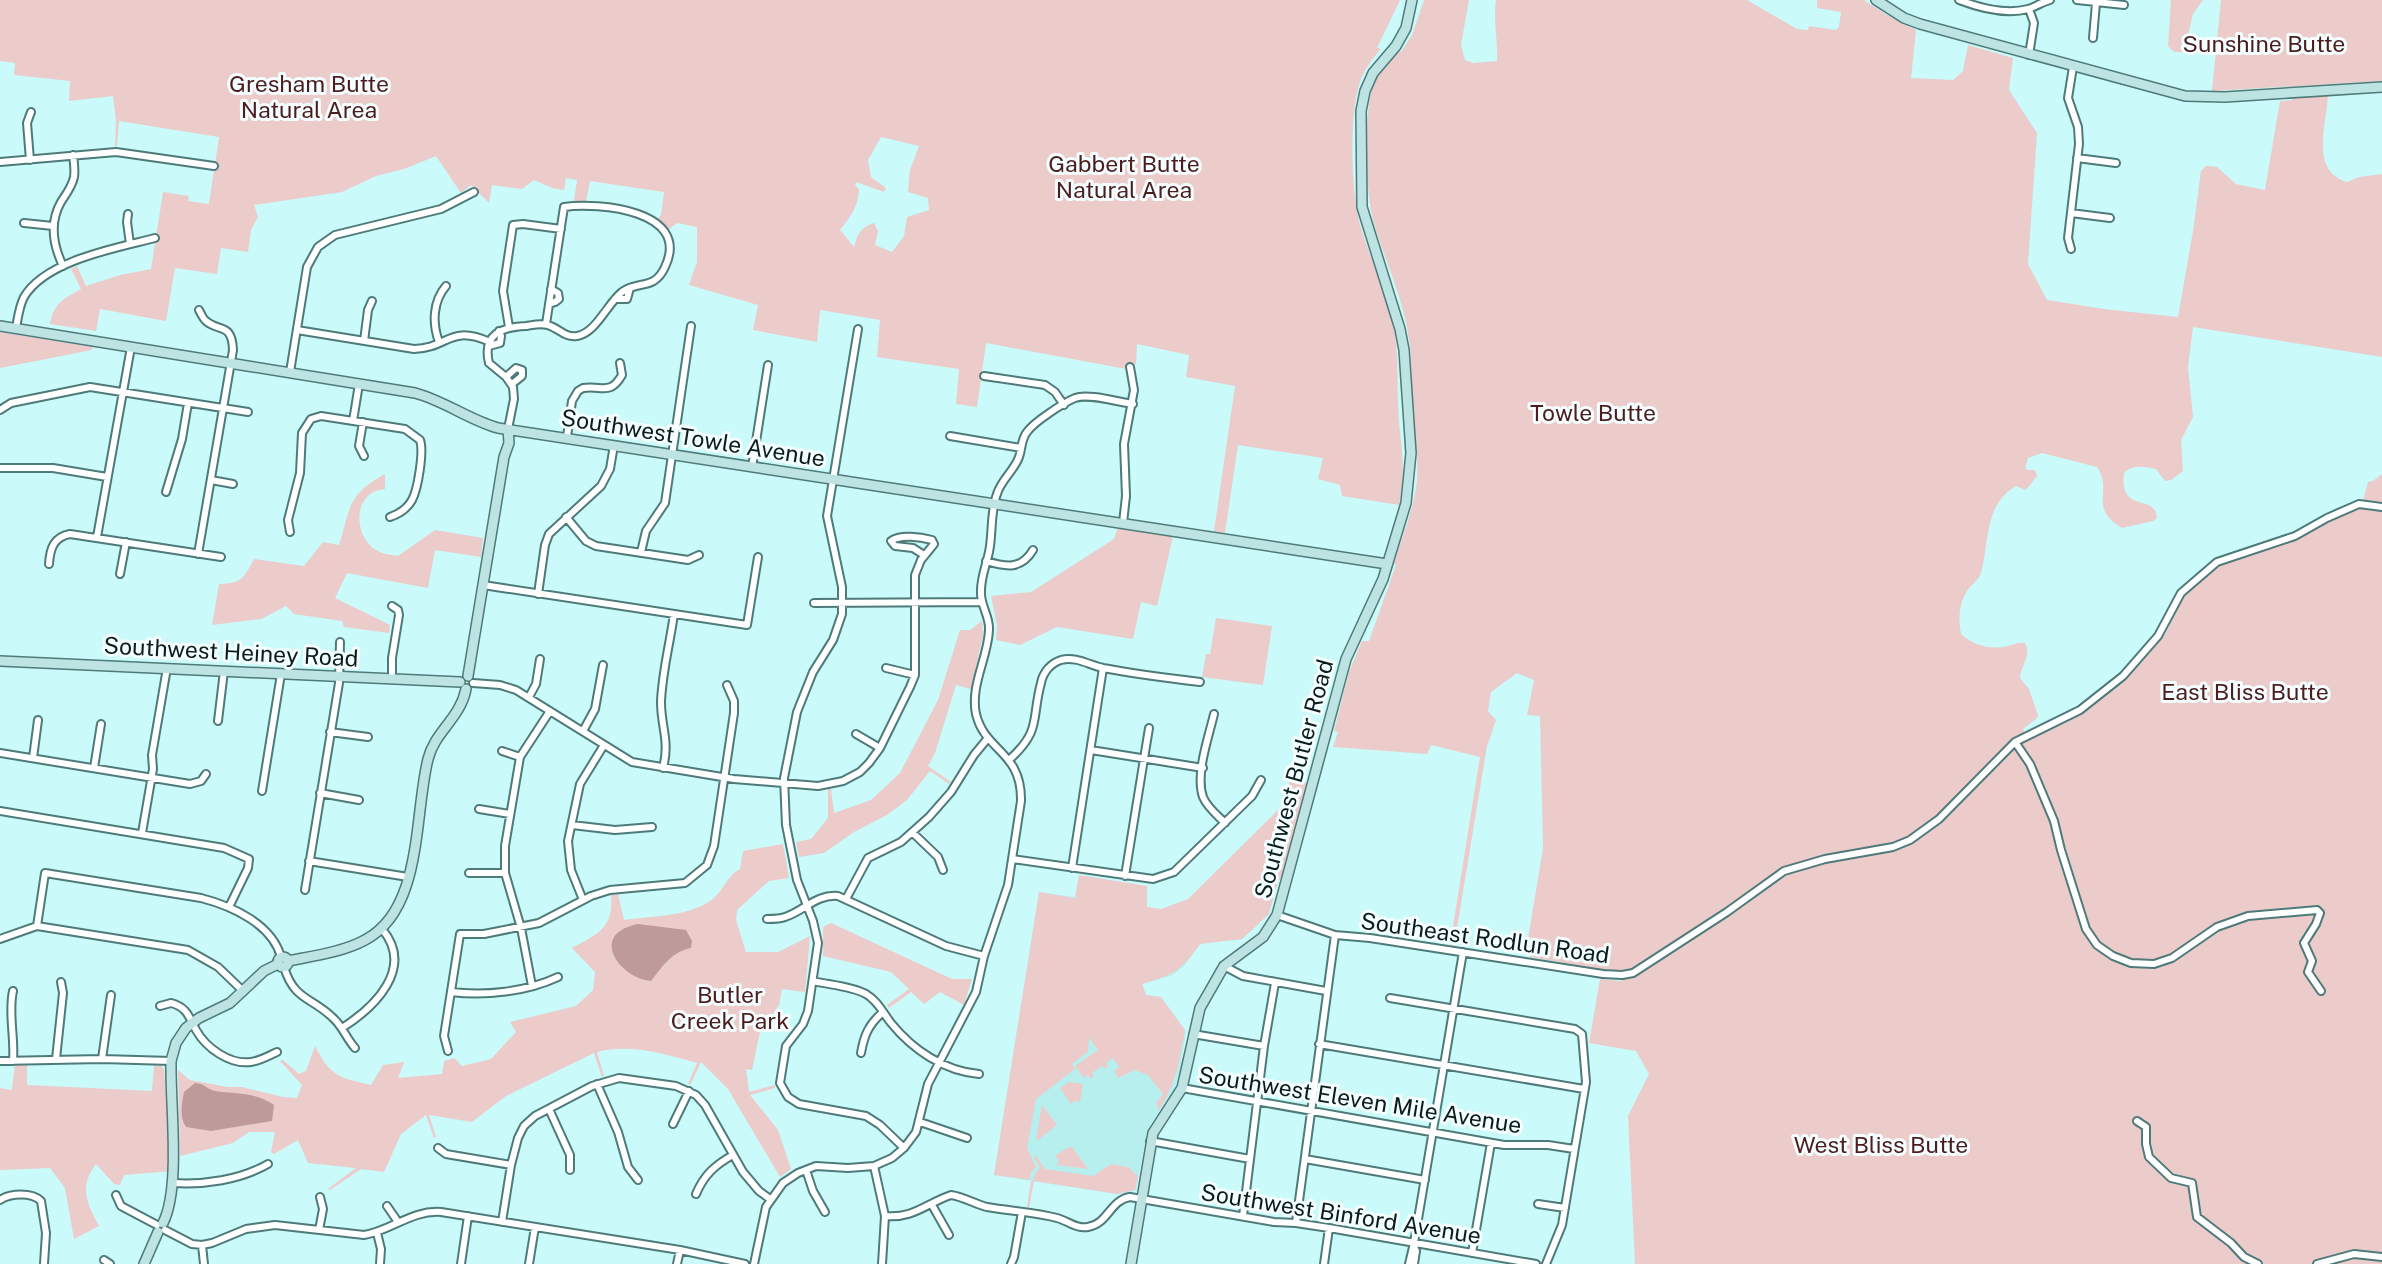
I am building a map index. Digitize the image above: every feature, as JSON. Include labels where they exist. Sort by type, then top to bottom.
[{"type":"main road","name":"Southwest Butler Road","points":[[1131,1264],[1150,1141],[1155,1127],[1182,1088],[1200,1008],[1224,966],[1263,937],[1277,915],[1346,659],[1380,587],[1406,503],[1411,453],[1403,339],[1362,207],[1361,111],[1365,91],[1373,73],[1395,46],[1406,27],[1412,0]]},
{"type":"main road","points":[[1875,0],[1893,12],[1920,24],[2163,91],[2210,97],[2382,87]]},
{"type":"main road","name":"Southwest Towle Avenue","points":[[0,326],[422,395],[478,422],[509,429],[1387,564]]},
{"type":"main road","points":[[144,1264],[169,1208],[173,1183],[170,1061],[176,1043],[193,1022],[226,1006],[264,971],[282,962],[355,944],[382,929],[398,909],[405,894],[429,756],[439,735],[458,713],[467,683],[503,450],[509,429]]},
{"type":"main road","name":"Southwest Heiney Road","points":[[0,661],[467,683]]},
{"type":"street","points":[[1959,0],[1997,10],[2029,9],[2050,0]]},
{"type":"street","points":[[2077,0],[2124,5]]},
{"type":"street","points":[[2093,38],[2096,3]]},
{"type":"street","points":[[2029,9],[2034,23],[2029,55]]},
{"type":"street","points":[[2071,249],[2068,238],[2079,136],[2068,98],[2073,67]]},
{"type":"street","points":[[30,160],[27,123],[31,111]]},
{"type":"street","points":[[0,162],[122,152],[214,166]]},
{"type":"street","points":[[63,266],[55,248],[53,226],[58,209],[72,185],[74,155]]},
{"type":"street","points":[[2077,158],[2116,163]]},
{"type":"street","points":[[290,372],[307,267],[314,251],[322,243],[341,234],[441,209],[474,192]]},
{"type":"street","points":[[509,429],[514,399],[512,384],[489,363],[489,344],[499,331],[509,327],[545,324],[564,334],[580,335],[589,330],[615,299],[630,288],[653,282],[665,267],[669,245],[661,227],[648,216],[635,213],[584,205],[564,207],[545,324]]},
{"type":"street","points":[[2071,213],[2110,218]]},
{"type":"street","points":[[128,214],[130,244]]},
{"type":"street","points":[[24,222],[53,226]]},
{"type":"street","points":[[509,327],[502,291],[513,225],[523,223],[561,229]]},
{"type":"street","points":[[16,328],[19,309],[27,292],[63,266],[98,251],[156,238]]},
{"type":"street","points":[[439,342],[434,320],[439,294],[446,286]]},
{"type":"street","points":[[364,341],[372,300]]},
{"type":"street","points":[[198,554],[232,363],[233,344],[229,334],[221,327],[206,322],[199,310]]},
{"type":"street","points":[[641,552],[646,531],[665,503],[691,326]]},
{"type":"street","points":[[858,329],[828,505],[828,527],[843,602],[836,633],[813,672],[797,712],[786,759],[786,825],[797,880],[817,936],[806,1018],[786,1046],[780,1077],[784,1092],[794,1102],[866,1116],[880,1125],[904,1148]]},
{"type":"street","points":[[297,330],[414,349],[426,348],[463,334],[473,335],[489,344]]},
{"type":"street","points":[[97,537],[131,347]]},
{"type":"street","points":[[567,437],[574,395],[583,388],[610,388],[622,374],[620,363]]},
{"type":"street","points":[[752,467],[768,365]]},
{"type":"street","points":[[1123,523],[1126,496],[1124,444],[1133,404],[1134,379],[1130,367]]},
{"type":"street","points":[[506,377],[516,368],[522,370],[522,376],[512,384]]},
{"type":"street","points":[[984,376],[1045,385],[1055,392],[1064,405]]},
{"type":"street","points":[[353,421],[359,384]]},
{"type":"street","points":[[0,410],[11,403],[84,387],[248,412]]},
{"type":"street","points":[[754,1264],[763,1218],[770,1199],[783,1183],[806,1170],[822,1165],[848,1168],[874,1166],[892,1158],[916,1132],[928,1084],[973,999],[984,956],[1008,885],[1012,859],[1021,788],[1014,766],[981,727],[975,704],[976,686],[989,630],[981,602],[981,582],[998,489],[1013,469],[1024,436],[1031,427],[1073,399],[1084,397],[1133,404]]},
{"type":"street","points":[[166,492],[182,439],[188,402]]},
{"type":"street","points":[[290,532],[288,520],[300,473],[302,433],[311,419],[327,416],[405,429],[420,440],[422,451],[414,494],[405,509],[390,517]]},
{"type":"street","points":[[363,422],[359,446],[364,456]]},
{"type":"street","points":[[950,436],[1021,448]]},
{"type":"street","points":[[538,594],[546,539],[552,529],[605,481],[614,445]]},
{"type":"street","points":[[0,468],[52,468],[107,477]]},
{"type":"street","points":[[211,480],[233,484]]},
{"type":"street","name":"Southeast Rodlun Road","points":[[1277,915],[1335,935],[1603,974],[1633,973],[1784,871],[1825,859],[1893,847],[1910,840],[1938,819],[2015,742],[2090,704],[2123,676],[2158,636],[2181,593],[2217,562],[2295,536],[2360,504],[2382,507]]},
{"type":"street","points":[[566,517],[590,544],[688,560],[699,555]]},
{"type":"street","points":[[49,564],[51,548],[59,538],[70,534],[221,557]]},
{"type":"street","points":[[467,683],[505,686],[529,697],[632,762],[723,778],[784,785],[818,786],[843,781],[864,768],[880,748],[915,674],[915,575],[924,555],[934,544],[932,540],[896,537],[891,541],[895,546],[913,548],[924,555]]},
{"type":"street","points":[[120,574],[126,541]]},
{"type":"street","points":[[986,561],[1003,565],[1016,564],[1027,560],[1033,550]]},
{"type":"street","points":[[483,586],[747,625],[758,557]]},
{"type":"street","points":[[814,603],[981,602]]},
{"type":"street","points":[[392,606],[398,610],[399,615],[392,679]]},
{"type":"street","points":[[663,768],[667,741],[662,691],[674,614]]},
{"type":"street","points":[[305,890],[338,677],[340,642]]},
{"type":"street","points":[[529,697],[536,684],[540,659]]},
{"type":"street","points":[[1010,760],[1030,738],[1041,681],[1046,670],[1058,661],[1073,659],[1103,667],[1200,682]]},
{"type":"street","points":[[583,731],[596,709],[603,665]]},
{"type":"street","points":[[886,667],[915,674]]},
{"type":"street","points":[[1072,868],[1103,667]]},
{"type":"street","points":[[142,833],[167,668]]},
{"type":"street","points":[[218,720],[224,671]]},
{"type":"street","points":[[262,791],[281,674]]},
{"type":"street","points":[[449,1051],[444,1036],[460,934],[484,934],[546,921],[583,900],[614,889],[685,883],[707,865],[714,846],[734,713],[734,701],[727,685]]},
{"type":"street","points":[[532,986],[521,928],[505,873],[505,846],[520,757],[550,711]]},
{"type":"street","points":[[1214,714],[1208,733],[1201,788],[1203,798],[1225,823]]},
{"type":"street","points":[[33,758],[38,720]]},
{"type":"street","points":[[94,768],[101,724]]},
{"type":"street","points":[[1125,876],[1149,728]]},
{"type":"street","points":[[330,732],[369,737]]},
{"type":"street","points":[[856,734],[880,748]]},
{"type":"street","points":[[846,899],[868,858],[895,846],[913,833],[951,792],[988,737]]},
{"type":"street","points":[[2015,742],[2030,764],[2054,821],[2081,916],[2097,945],[2125,961],[2154,964],[2172,958],[2217,928],[2253,914],[2317,910],[2320,913],[2316,924],[2304,943],[2312,961],[2308,972],[2321,991]]},
{"type":"street","points":[[583,900],[572,876],[569,858],[572,825],[580,784],[604,745]]},
{"type":"street","points":[[1091,750],[1203,768]]},
{"type":"street","points":[[502,751],[520,757]]},
{"type":"street","points":[[0,753],[190,784],[206,775]]},
{"type":"street","points":[[1012,859],[1125,876],[1153,879],[1168,876],[1252,796],[1261,780]]},
{"type":"street","points":[[320,793],[359,800]]},
{"type":"street","points":[[479,809],[510,814]]},
{"type":"street","points":[[0,811],[217,846],[249,859],[248,868],[229,907]]},
{"type":"street","points":[[572,825],[615,830],[652,827]]},
{"type":"street","points":[[913,833],[938,857],[943,870]]},
{"type":"street","points":[[309,861],[408,877]]},
{"type":"street","points":[[37,926],[45,873],[201,898],[229,907],[265,930],[278,946],[289,981],[295,990],[328,1013],[355,1048]]},
{"type":"street","points":[[469,873],[505,873]]},
{"type":"street","points":[[767,919],[783,918],[817,899],[831,895],[846,899],[946,946],[984,956]]},
{"type":"street","points":[[0,939],[37,926],[188,950],[218,967],[243,991]]},
{"type":"street","points":[[342,1028],[374,1005],[389,980],[394,951],[382,929]]},
{"type":"street","points":[[1296,1223],[1335,935]]},
{"type":"street","points":[[1409,1264],[1463,952]]},
{"type":"street","points":[[1224,966],[1243,976],[1326,991]]},
{"type":"street","points":[[451,992],[481,994],[544,984],[558,977]]},
{"type":"street","points":[[813,981],[865,993],[878,1003],[904,1039],[916,1049],[957,1071],[979,1074]]},
{"type":"street","points":[[56,1059],[63,993],[61,982]]},
{"type":"street","points":[[1242,1216],[1275,983]]},
{"type":"street","points":[[13,991],[10,1005],[14,1032],[13,1061]]},
{"type":"street","points":[[102,1059],[111,995]]},
{"type":"street","points":[[1390,998],[1581,1032],[1584,1038],[1586,1077],[1560,1231],[1546,1264]]},
{"type":"street","points":[[160,1006],[171,1003],[179,1006],[190,1015],[197,1031],[211,1048],[237,1061],[253,1062],[277,1052]]},
{"type":"street","points":[[861,1053],[866,1031],[883,1012]]},
{"type":"street","points":[[1193,1034],[1264,1046]]},
{"type":"street","points":[[1319,1045],[1584,1089]]},
{"type":"street","points":[[0,1061],[170,1061]]},
{"type":"street","points":[[502,1222],[511,1165],[524,1126],[535,1116],[597,1084],[619,1078],[689,1091],[705,1105],[752,1184],[770,1199]]},
{"type":"street","points":[[597,1084],[618,1132],[628,1167],[638,1180]]},
{"type":"street","name":"Southwest Eleven Mile Avenue","points":[[1182,1088],[1491,1143],[1516,1146],[1548,1145],[1574,1149]]},
{"type":"street","points":[[673,1124],[689,1091]]},
{"type":"street","points":[[549,1109],[570,1155],[570,1170]]},
{"type":"street","points":[[2137,1121],[2147,1127],[2147,1152],[2152,1160],[2172,1178],[2192,1183],[2197,1217],[2231,1243],[2244,1257],[2258,1264]]},
{"type":"street","points":[[920,1122],[967,1138]]},
{"type":"street","points":[[1150,1141],[1250,1159]]},
{"type":"street","points":[[1472,1253],[1491,1143]]},
{"type":"street","points":[[438,1147],[446,1154],[511,1165]]},
{"type":"street","points":[[696,1194],[710,1171],[733,1155]]},
{"type":"street","points":[[1305,1159],[1424,1180]]},
{"type":"street","points":[[173,1183],[212,1183],[268,1164]]},
{"type":"street","points":[[874,1166],[885,1216],[882,1264]]},
{"type":"street","points":[[806,1170],[813,1191],[825,1212]]},
{"type":"street","points":[[0,1200],[8,1196],[32,1195],[41,1201],[46,1233],[44,1264]]},
{"type":"street","points":[[116,1195],[121,1206],[192,1244],[202,1245],[246,1230],[275,1224],[350,1235],[377,1233],[426,1212],[468,1216],[745,1264]]},
{"type":"street","points":[[885,1216],[901,1216],[922,1210],[951,1195],[994,1208],[1059,1219],[1080,1228],[1100,1223],[1122,1198],[1141,1198]]},
{"type":"street","points":[[319,1230],[323,1209],[320,1197]]},
{"type":"street","name":"Southwest Binford Avenue","points":[[1141,1198],[1536,1264]]},
{"type":"street","points":[[1538,1204],[1564,1208]]},
{"type":"street","points":[[932,1205],[949,1235]]},
{"type":"street","points":[[387,1206],[398,1222]]},
{"type":"street","points":[[1011,1264],[1022,1212]]},
{"type":"street","points":[[461,1264],[468,1216]]},
{"type":"street","points":[[529,1264],[534,1227]]},
{"type":"street","points":[[1324,1264],[1329,1228]]},
{"type":"street","points":[[377,1233],[381,1249],[380,1264]]},
{"type":"street","points":[[202,1245],[204,1264]]},
{"type":"street","points":[[1414,1245],[1414,1264]]},
{"type":"street","points":[[677,1264],[680,1251]]},
{"type":"street","points":[[2317,1264],[2354,1254],[2382,1257]]},
{"type":"shaded area","points":[[1039,892],[1260,923],[1242,939],[1200,944],[1184,966],[1173,975],[1142,984],[1146,995],[1161,997],[1186,1032],[1175,1088],[1151,1123],[1146,1137],[1136,1191],[1117,1194],[994,1175]]},
{"type":"shaded area","points":[[638,924],[686,930],[692,941],[691,948],[673,956],[651,981],[628,972],[614,955],[614,937],[623,929]]},
{"type":"shaded area","points":[[195,1083],[215,1091],[253,1096],[267,1101],[274,1105],[272,1121],[211,1131],[186,1127],[182,1114],[184,1092]]},
{"type":"green space","name":"Gabbert Butte Natural Area","points":[[0,0],[1400,0],[1377,48],[1381,49],[1368,66],[1359,85],[1352,157],[1358,214],[1395,334],[1403,465],[1399,505],[1342,496],[1340,485],[1318,479],[1323,458],[1238,445],[1225,533],[1214,531],[1235,386],[1186,377],[1189,355],[1137,344],[1136,364],[1126,369],[986,343],[977,407],[956,404],[959,369],[877,357],[880,320],[820,310],[817,342],[753,330],[758,305],[689,285],[697,262],[697,227],[677,223],[668,230],[658,218],[661,215],[664,192],[590,181],[586,201],[574,201],[577,180],[566,178],[564,190],[534,180],[522,189],[492,185],[489,203],[471,185],[461,193],[436,156],[404,169],[376,176],[342,192],[254,205],[258,217],[251,230],[248,252],[221,248],[217,274],[175,268],[166,321],[100,309],[96,331],[50,324],[60,302],[81,289],[71,269],[77,266],[86,286],[151,269],[163,192],[189,196],[188,201],[209,204],[219,137],[119,121],[115,146],[113,96],[69,101],[70,81],[14,75],[15,63],[0,61]],"holes":[[[881,137],[919,146],[910,170],[908,192],[928,198],[929,210],[907,217],[904,236],[892,252],[875,245],[878,231],[874,223],[860,232],[854,247],[840,230],[856,206],[859,189],[855,185],[856,182],[884,192],[886,188],[871,177],[868,160]]]},
{"type":"green space","points":[[1424,0],[1469,0],[1461,45],[1465,60],[1473,63],[1497,61],[1496,0],[1747,0],[1797,29],[1808,30],[1809,26],[1836,30],[1841,12],[1817,8],[1817,0],[1864,0],[1916,30],[1911,78],[1953,80],[1963,71],[1968,45],[2013,58],[2009,90],[2037,133],[2028,264],[2047,300],[2178,317],[2201,171],[2206,166],[2217,167],[2236,184],[2265,190],[2280,101],[2292,100],[2293,97],[2328,95],[2323,145],[2328,168],[2335,176],[2347,182],[2359,177],[2382,174],[2382,357],[2193,327],[2188,367],[2193,417],[2181,440],[2183,471],[2165,481],[2156,469],[2135,467],[2124,473],[2127,494],[2155,510],[2157,518],[2122,528],[2112,520],[2103,506],[2102,476],[2097,467],[2042,453],[2028,458],[2025,468],[2035,470],[2037,476],[2026,490],[2016,486],[2006,494],[1993,512],[1981,572],[1964,598],[1960,609],[1960,622],[1961,634],[1983,646],[1995,648],[2025,643],[2027,656],[2020,678],[2029,689],[2038,715],[2023,729],[2027,739],[2084,712],[2129,675],[2166,633],[2183,595],[2222,563],[2294,541],[2342,514],[2361,508],[2368,482],[2382,474],[2382,1264],[1635,1264],[1628,1116],[1649,1074],[1636,1051],[1589,1043],[1600,979],[1622,981],[1622,973],[1530,957],[1532,946],[1527,945],[1543,848],[1540,716],[1527,715],[1534,680],[1517,673],[1491,692],[1488,711],[1496,720],[1487,746],[1454,946],[1450,945],[1480,757],[1431,745],[1427,754],[1333,747],[1338,732],[1334,731],[1349,672],[1362,641],[1369,641],[1396,565],[1394,564],[1416,488],[1417,458],[1407,325],[1371,210],[1367,174],[1367,134],[1373,86],[1383,68],[1397,52],[1401,52],[1412,35]]},
{"type":"green space","points":[[2171,0],[2203,0],[2193,14],[2184,52],[2174,52],[2168,46]]},
{"type":"green space","name":"Sunshine Butte","points":[[2221,0],[2382,0],[2382,81],[2212,91]]},
{"type":"green space","points":[[0,332],[93,347],[92,350],[0,368]]},
{"type":"green space","points":[[385,474],[385,489],[374,492],[366,498],[362,506],[360,526],[368,544],[378,551],[398,556],[435,530],[483,538],[481,557],[435,550],[428,588],[347,573],[335,598],[390,625],[389,633],[344,627],[342,621],[294,614],[286,606],[261,619],[212,625],[219,584],[241,579],[254,559],[304,566],[323,542],[339,545],[352,503],[363,489]]},
{"type":"green space","points":[[1118,527],[1173,536],[1157,606],[1141,602],[1133,639],[1057,627],[1020,645],[996,640],[997,625],[991,596],[1031,592],[1114,539]]},
{"type":"green space","points":[[1216,618],[1272,626],[1263,685],[1202,677],[1206,654],[1210,654]]},
{"type":"green space","points":[[982,621],[983,635],[971,689],[956,685],[935,753],[928,766],[951,782],[949,784],[930,771],[907,800],[887,815],[854,832],[824,853],[799,857],[796,842],[811,839],[828,818],[828,789],[831,789],[834,813],[871,800],[900,773],[938,700],[960,630],[970,630]]},
{"type":"green space","points":[[1290,780],[1308,783],[1286,867],[1278,881],[1269,914],[1242,939],[1200,944],[1176,971],[1142,984],[1146,995],[1161,997],[1185,1030],[1173,1081],[1159,1110],[1156,1103],[1163,1094],[1148,1075],[1135,1070],[1118,1078],[1114,1071],[1119,1067],[1113,1058],[1106,1063],[1108,1067],[1105,1069],[1102,1066],[1092,1073],[1094,1076],[1091,1079],[1088,1075],[1084,1078],[1075,1066],[1098,1050],[1089,1038],[1088,1052],[1072,1064],[1075,1069],[1036,1099],[1027,1148],[1036,1167],[1031,1172],[1030,1180],[994,1175],[1039,892],[1075,898],[1079,875],[1147,886],[1147,907],[1161,909],[1188,899],[1281,807]]},
{"type":"green space","name":"Butler Creek Park","points":[[783,844],[789,878],[769,881],[737,910],[736,920],[746,952],[778,952],[810,936],[805,992],[782,989],[779,1005],[760,1032],[752,1070],[746,1069],[749,1092],[775,1085],[775,1088],[750,1095],[778,1130],[791,1169],[780,1177],[728,1089],[701,1062],[690,1085],[688,1084],[697,1063],[635,1049],[597,1052],[604,1076],[602,1077],[594,1053],[506,1096],[472,1122],[429,1115],[436,1137],[434,1138],[426,1115],[401,1134],[384,1172],[361,1169],[330,1190],[328,1189],[356,1168],[308,1163],[298,1140],[274,1154],[271,1152],[275,1132],[249,1132],[233,1143],[180,1156],[178,1070],[190,1080],[297,1098],[302,1085],[280,1061],[283,1060],[299,1074],[306,1071],[315,1046],[331,1070],[351,1080],[371,1085],[383,1065],[404,1062],[398,1078],[442,1074],[444,1061],[454,1058],[462,1066],[491,1059],[516,1032],[510,1022],[576,1006],[593,990],[595,972],[572,948],[603,928],[610,915],[611,895],[618,894],[624,920],[690,910],[710,901],[740,869],[743,851]]},
{"type":"green space","points":[[831,923],[952,979],[972,979],[964,1005],[940,992],[924,1004],[911,992],[889,1008],[887,1005],[909,989],[891,972],[823,956],[823,927]]},
{"type":"green space","points":[[27,1060],[27,1085],[152,1091],[154,1065],[162,1066],[164,1070],[173,1171],[124,1175],[120,1185],[114,1184],[96,1164],[87,1180],[86,1195],[99,1226],[74,1239],[65,1188],[50,1168],[0,1170],[0,1088],[12,1090],[15,1063]]},
{"type":"green space","points":[[1069,1082],[1083,1084],[1080,1102],[1071,1104],[1060,1088]]},
{"type":"green space","points":[[1042,1105],[1057,1125],[1038,1140],[1036,1139]]},
{"type":"green space","points":[[1072,1147],[1088,1169],[1057,1165],[1059,1160],[1055,1156]]},
{"type":"green space","points":[[1036,1156],[1045,1169],[1093,1176],[1111,1164],[1128,1167],[1138,1176],[1135,1190],[1117,1194],[1034,1181],[1027,1207],[1031,1181],[1040,1168],[1034,1157]]},
{"type":"park label","name":"Gresham Butte Natural Area","points":[[309,97]]},
{"type":"park label","name":"Towle Butte","points":[[1593,413]]},
{"type":"park label","name":"East Bliss Butte","points":[[2245,692]]},
{"type":"park label","name":"West Bliss Butte","points":[[1881,1145]]}]
